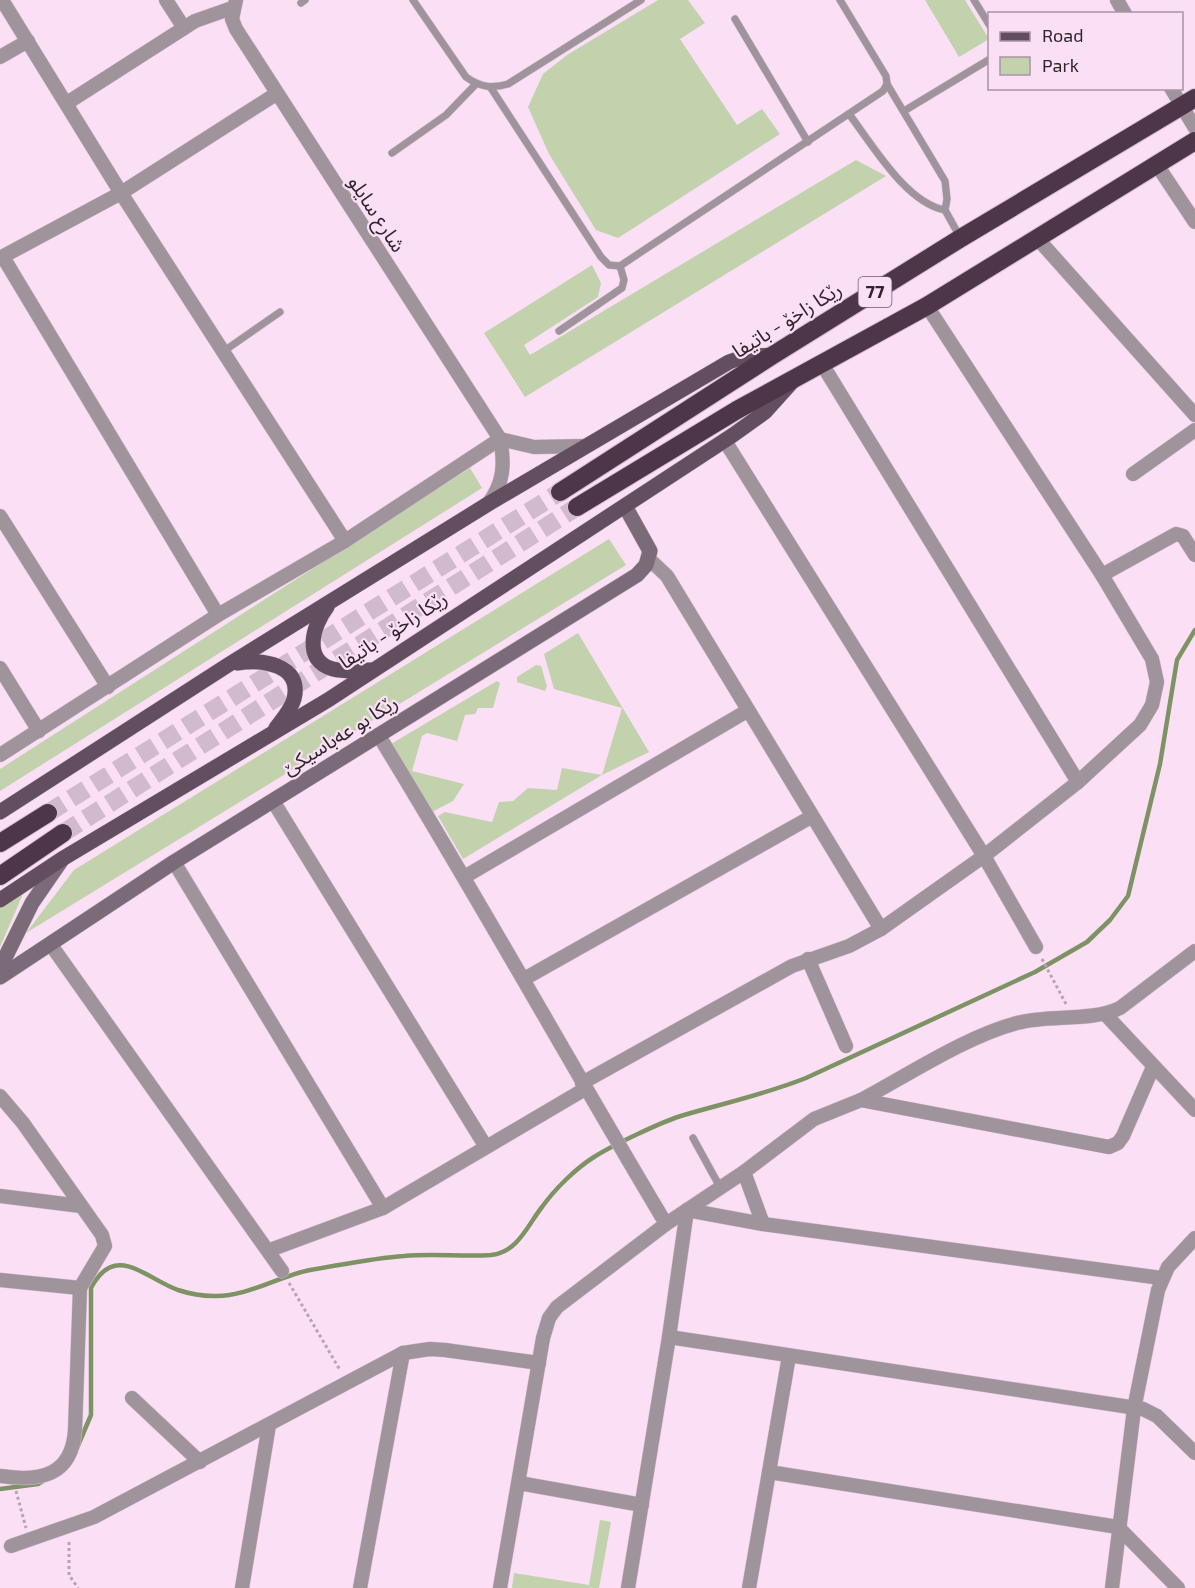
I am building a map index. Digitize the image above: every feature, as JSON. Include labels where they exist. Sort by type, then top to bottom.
[{"type":"highway","name":"رێکا زاخۆ - باتیفا","points":[[560,492],[961,238],[1189,103]]},
{"type":"highway","name":"رێکا زاخۆ - باتیفا","points":[[577,507],[683,442],[927,306],[1195,141]]},
{"type":"highway","points":[[0,843],[48,813]]},
{"type":"highway","points":[[0,876],[63,833]]},
{"type":"main road","points":[[0,812],[228,665],[585,446],[729,362],[743,357],[773,355]]},
{"type":"main road","name":"رێکا زاخۆ - باتیفا","points":[[0,900],[62,859],[373,670],[626,506],[765,412],[795,379]]},
{"type":"main road","points":[[330,602],[318,618],[312,639],[316,657],[332,669],[373,670]]},
{"type":"main road","points":[[228,665],[260,660],[273,663],[288,674],[295,690],[294,698],[272,733]]},
{"type":"street","points":[[2,0],[121,193],[345,541]]},
{"type":"street","points":[[166,0],[184,28]]},
{"type":"street","name":"شارع سايلو","points":[[67,103],[184,28],[234,4]]},
{"type":"street","name":"شارع سايلو","points":[[234,4],[232,19],[236,29],[500,439],[503,475],[500,485],[488,504]]},
{"type":"street","points":[[0,57],[28,41]]},
{"type":"street","points":[[1173,90],[1189,103],[1195,128]]},
{"type":"street","points":[[218,615],[1,257],[121,193],[276,94]]},
{"type":"street","points":[[1157,165],[1195,222]]},
{"type":"street","points":[[1037,238],[1195,415]]},
{"type":"street","points":[[270,1250],[383,1208],[583,1086],[808,959],[849,945],[881,929],[984,856],[1078,782],[1147,716],[1156,694],[1156,670],[1152,659],[1101,575],[927,306]]},
{"type":"street","points":[[822,364],[1078,782]]},
{"type":"street","points":[[1133,474],[1195,430]]},
{"type":"street","points":[[0,755],[218,615],[345,541],[500,439],[542,447],[585,446]]},
{"type":"street","points":[[725,441],[984,856],[1039,952]]},
{"type":"street","points":[[626,506],[648,544],[649,559],[667,576],[881,929]]},
{"type":"street","points":[[0,516],[108,687]]},
{"type":"street","points":[[1101,575],[1176,534],[1183,536],[1195,555]]},
{"type":"street","name":"رێكا بو عه‌باسيكێ","points":[[0,977],[174,862],[637,575],[649,559]]},
{"type":"street","points":[[0,669],[39,731]]},
{"type":"street","points":[[466,876],[747,711]]},
{"type":"street","points":[[379,736],[466,876],[583,1086],[666,1224]]},
{"type":"street","points":[[273,801],[486,1147]]},
{"type":"street","points":[[524,979],[812,817]]},
{"type":"street","points":[[0,968],[32,903],[62,859]]},
{"type":"street","points":[[174,862],[383,1208]]},
{"type":"street","points":[[51,945],[270,1250],[282,1271]]},
{"type":"street","points":[[500,1588],[545,1328],[557,1307],[666,1224],[744,1172],[814,1119],[861,1100],[985,1034],[1016,1023],[1047,1017],[1106,1015],[1120,1008],[1195,951]]},
{"type":"street","points":[[808,959],[846,1046]]},
{"type":"street","points":[[1106,1015],[1195,1110]]},
{"type":"street","points":[[861,1100],[1109,1147],[1118,1143],[1123,1136],[1153,1067]]},
{"type":"street","points":[[0,1096],[23,1123],[102,1234],[105,1246],[80,1288],[74,1444],[68,1458],[46,1475],[32,1479],[6,1477]]},
{"type":"street","points":[[744,1172],[763,1224]]},
{"type":"street","points":[[0,1196],[81,1206]]},
{"type":"street","points":[[687,1210],[763,1224],[1161,1278]]},
{"type":"street","points":[[628,1588],[669,1337],[687,1210]]},
{"type":"street","points":[[1112,1588],[1134,1409],[1161,1278],[1195,1238]]},
{"type":"street","points":[[0,1280],[80,1288]]},
{"type":"street","points":[[669,1337],[1143,1409],[1157,1416],[1195,1453]]},
{"type":"street","points":[[11,1545],[69,1528],[200,1462],[403,1353],[437,1349],[539,1363]]},
{"type":"street","points":[[360,1588],[403,1353]]},
{"type":"street","points":[[750,1588],[789,1356]]},
{"type":"street","points":[[132,1398],[200,1462]]},
{"type":"street","points":[[242,1588],[269,1425]]},
{"type":"street","points":[[769,1472],[1118,1527],[1178,1588]]},
{"type":"street","points":[[519,1482],[642,1505]]},
{"type":"lane","points":[[413,0],[466,77],[476,84],[491,88],[508,84],[641,0]]},
{"type":"lane","points":[[840,0],[945,181],[947,199],[945,210],[961,238]]},
{"type":"lane","points":[[974,0],[988,23]]},
{"type":"lane","points":[[735,20],[808,142]]},
{"type":"lane","points":[[904,111],[988,59]]},
{"type":"lane","points":[[392,153],[446,115],[476,84]]},
{"type":"lane","points":[[491,88],[601,257],[609,264],[620,266],[883,91],[887,84]]},
{"type":"lane","points":[[849,114],[913,195],[927,205],[945,210]]},
{"type":"lane","points":[[559,331],[622,288],[624,280],[620,266]]},
{"type":"lane","points":[[224,351],[280,312]]},
{"type":"lane","points":[[693,1138],[720,1187]]},
{"type":"path","points":[[1039,952],[1062,996]]},
{"type":"path","points":[[282,1271],[347,1382]]},
{"type":"path","points":[[6,1477],[29,1539]]},
{"type":"path","points":[[69,1528],[69,1575],[78,1588]]},
{"type":"green space","points":[[658,0],[688,0],[705,23],[680,39],[737,125],[762,109],[780,134],[618,238],[596,230],[549,154],[528,107],[543,74],[567,55]]},
{"type":"green space","points":[[925,0],[965,0],[988,37],[988,40],[959,57]]},
{"type":"green space","points":[[856,160],[886,176],[525,397],[484,333],[592,265],[601,283],[598,297],[524,345],[530,355]]},
{"type":"green space","points":[[470,468],[482,488],[0,791],[0,769]]},
{"type":"green space","points":[[609,539],[626,565],[26,933],[74,870]]},
{"type":"green space","points":[[578,633],[649,752],[602,775],[622,708],[554,689],[544,654]]},
{"type":"green space","points":[[536,665],[541,666],[547,686],[545,691],[517,682],[517,677]]},
{"type":"green space","points":[[497,681],[500,683],[493,708],[478,708],[475,714],[465,715],[457,741],[427,733],[422,736],[412,771],[464,784],[453,801],[432,812],[391,744]]},
{"type":"green space","points":[[562,768],[602,775],[463,859],[438,816],[445,812],[492,822],[499,802],[513,801],[528,788],[557,790]]},
{"type":"green space","points":[[23,894],[0,947],[0,908]]},
{"type":"green space","points":[[600,1520],[611,1522],[599,1588],[512,1588],[514,1573],[589,1585]]},
{"type":"waterway","points":[[77,1448],[91,1415],[91,1288],[100,1274],[110,1267],[120,1265],[131,1267],[178,1290],[214,1296],[251,1290],[310,1270],[369,1260],[415,1255],[500,1253],[515,1244],[547,1200],[566,1180],[587,1162],[613,1146],[675,1118],[761,1094],[806,1078],[1035,972],[1087,942],[1110,920],[1128,896],[1160,764],[1177,660],[1195,630]]},
{"type":"waterway","points":[[0,1489],[38,1484],[43,1481]]},
{"type":"tunnel","points":[[48,813],[560,492]]},
{"type":"tunnel","points":[[63,833],[577,507]]}]
